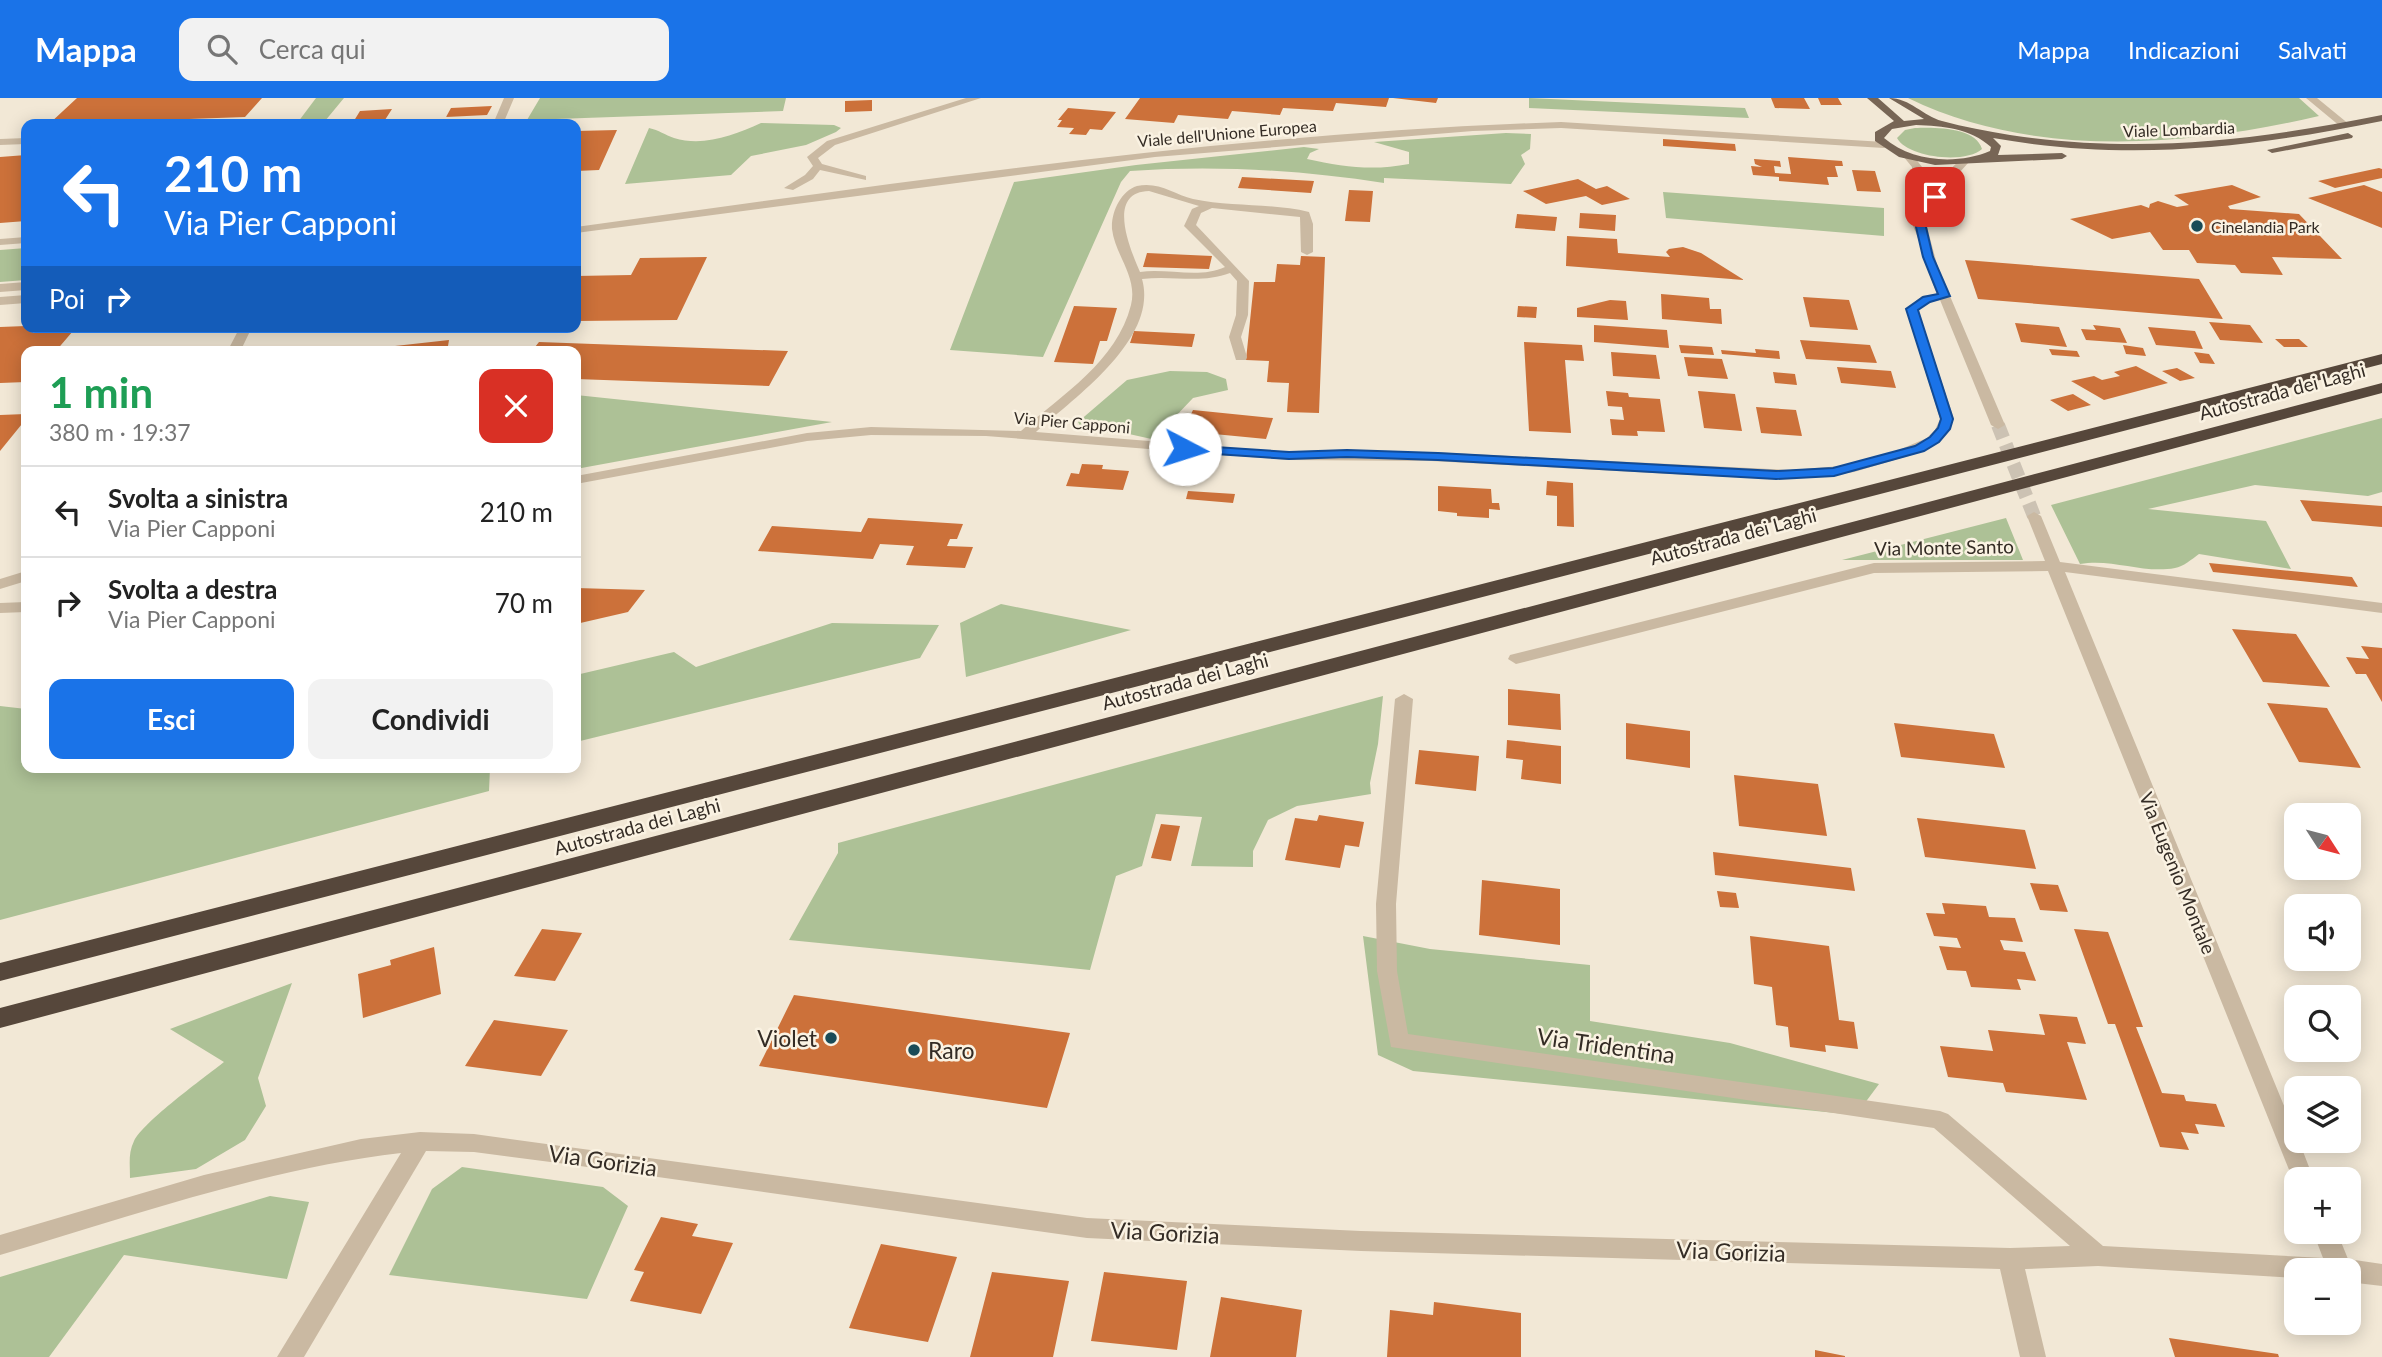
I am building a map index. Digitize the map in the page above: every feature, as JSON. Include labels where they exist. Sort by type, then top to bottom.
[{"type":"highway","name":"Autostrada dei Laghi","points":[[0,972],[2382,359]]},
{"type":"highway","name":"Autostrada dei Laghi","points":[[0,1018],[2382,388]]},
{"type":"main road","points":[[1872,98],[1899,120],[1898,124]]},
{"type":"main road","points":[[1894,98],[1937,123]]},
{"type":"main road","name":"Viale Lombardia","points":[[1937,123],[1976,132],[2069,146],[2162,147],[2229,144],[2382,118]]},
{"type":"main road","points":[[1884,145],[1879,134],[1883,129],[1898,124],[1937,123]]},
{"type":"main road","name":"Viale Lombardia","points":[[1884,145],[1908,156],[1942,162],[2038,155],[2189,157],[2249,153],[2382,130]]},
{"type":"main road","points":[[1976,132],[1996,146],[1995,153],[1985,159]]},
{"type":"street","points":[[500,119],[509,98]]},
{"type":"street","points":[[862,178],[818,166],[812,157],[831,143],[976,98]]},
{"type":"street","points":[[2311,98],[2345,125]]},
{"type":"street","name":"Viale dell'Unione Europea","points":[[838,182],[1177,145],[1472,120],[1558,117],[1862,134],[1883,129]]},
{"type":"street","name":"Viale dell'Unione Europea","points":[[581,229],[1155,154],[1473,128],[1561,125],[1884,145]]},
{"type":"street","points":[[0,142],[21,141]]},
{"type":"street","points":[[1908,156],[1917,167],[1911,211],[1921,227],[1928,257],[1998,425]]},
{"type":"street","points":[[1921,227],[1931,214],[1935,197],[1948,174],[1964,162]]},
{"type":"street","points":[[789,188],[803,181],[818,166]]},
{"type":"street","points":[[776,190],[813,185]]},
{"type":"street","points":[[1024,435],[1098,369],[1122,341],[1136,307],[1140,285],[1122,247],[1117,227],[1122,204],[1131,193],[1142,187],[1167,192],[1186,200],[1306,214],[1310,228],[1306,239],[1307,252]]},
{"type":"street","points":[[581,217],[736,196]]},
{"type":"street","points":[[1213,204],[1196,211],[1190,226],[1243,281],[1242,315],[1235,337],[1241,357]]},
{"type":"street","points":[[0,242],[21,240]]},
{"type":"street","points":[[1136,276],[1161,273],[1219,275],[1232,268]]},
{"type":"street","points":[[0,288],[21,286]]},
{"type":"street","name":"Via Pier Capponi","points":[[581,479],[807,437],[930,429],[1277,455],[1425,456],[1776,475],[1834,472],[1920,448],[1934,440],[1944,429],[1947,419],[1912,309],[1926,299],[1944,296]]},
{"type":"street","points":[[0,301],[21,299]]},
{"type":"street","points":[[2034,516],[2053,566]]},
{"type":"street","name":"Via Monte Santo","points":[[1516,659],[1874,568],[2053,566],[2382,608]]},
{"type":"street","name":"Via Eugenio Montale","points":[[2053,566],[2299,1167]]},
{"type":"street","points":[[0,584],[21,578]]},
{"type":"street","points":[[0,608],[21,607]]},
{"type":"street","name":"Via Tridentina","points":[[1404,699],[1386,904],[1387,971],[1399,1041],[1940,1120],[2098,1256]]},
{"type":"street","points":[[290,1357],[420,1141]]},
{"type":"street","name":"Via Gorizia","points":[[0,1245],[204,1185],[361,1148],[420,1141],[474,1143],[553,1153],[1087,1228],[1361,1241],[2010,1259],[2098,1256],[2284,1267]]},
{"type":"street","points":[[2010,1259],[2033,1357]]},
{"type":"street","name":"Via Gorizia","points":[[2361,1272],[2382,1275]]},
{"type":"green space","points":[[316,98],[344,98],[327,119],[300,119]]},
{"type":"green space","points":[[540,98],[786,98],[783,111],[528,119]]},
{"type":"green space","points":[[1529,98],[1745,108],[1749,118],[1529,108]]},
{"type":"green space","points":[[1908,98],[2299,98],[2319,116],[2269,127],[2164,140],[2058,139],[2006,131],[1956,118]]},
{"type":"green space","points":[[761,123],[834,125],[841,128],[806,145],[751,156],[731,175],[625,184],[649,128],[674,138],[696,141],[730,135]]},
{"type":"green space","points":[[1943,128],[1963,132],[1972,136],[1982,149],[1964,156],[1938,157],[1925,154],[1903,145],[1897,138],[1905,130]]},
{"type":"green space","points":[[1506,133],[1531,134],[1530,149],[1521,155],[1525,164],[1511,184],[1384,178],[1384,183],[1289,172],[1226,169],[1130,171],[1121,182],[1043,357],[950,350],[1014,182],[1136,165],[1304,147],[1319,149],[1310,153],[1307,159],[1320,162],[1358,167],[1396,166],[1409,164],[1409,152],[1374,142]]},
{"type":"green space","points":[[1663,192],[1884,208],[1884,236],[1666,218]]},
{"type":"green space","points":[[21,248],[21,280],[0,282],[0,250]]},
{"type":"green space","points":[[1170,371],[1207,372],[1226,379],[1228,390],[1193,398],[1173,419],[1173,429],[1156,440],[1129,434],[1083,431],[1078,422],[1127,380]]},
{"type":"green space","points":[[581,396],[832,422],[581,468]]},
{"type":"green space","points":[[2382,418],[2382,492],[2368,496],[2255,485],[2148,509],[2266,521],[2291,569],[2199,554],[2175,568],[2080,564],[2051,505]]},
{"type":"green space","points":[[2006,518],[2023,560],[1842,560]]},
{"type":"green space","points":[[1001,604],[1131,630],[966,677],[960,623]]},
{"type":"green space","points":[[832,623],[939,625],[920,658],[581,741],[581,674],[674,652],[696,667]]},
{"type":"green space","points":[[1383,696],[1378,744],[1370,783],[1371,794],[1297,806],[1268,820],[1253,851],[1253,867],[1191,866],[1202,817],[1156,814],[1142,866],[1116,876],[1090,970],[789,940],[838,853],[838,843]]},
{"type":"green space","points":[[0,706],[21,708],[21,773],[490,773],[489,791],[0,920]]},
{"type":"green space","points":[[1363,936],[1430,949],[1590,965],[1590,1021],[1730,1043],[1879,1084],[1856,1115],[1413,1071],[1378,1055]]},
{"type":"green space","points":[[292,983],[258,1078],[266,1106],[245,1140],[196,1169],[130,1178],[131,1150],[140,1133],[175,1100],[224,1062],[170,1029]]},
{"type":"green space","points":[[462,1167],[603,1187],[628,1206],[587,1299],[389,1275],[432,1189]]},
{"type":"green space","points":[[270,1196],[309,1202],[287,1279],[124,1255],[49,1357],[0,1357],[0,1277]]},
{"type":"building","points":[[77,98],[262,98],[245,117],[54,119]]},
{"type":"building","points":[[1140,98],[1389,98],[1386,107],[1336,103],[1333,111],[1283,108],[1280,115],[1232,111],[1228,119],[1178,115],[1174,123],[1125,119]]},
{"type":"building","points":[[1393,98],[1438,98],[1436,103]]},
{"type":"building","points":[[1771,98],[1804,98],[1810,109],[1775,108]]},
{"type":"building","points":[[1818,98],[1838,98],[1842,105],[1821,105]]},
{"type":"building","points":[[872,100],[872,111],[845,112],[845,101]]},
{"type":"building","points":[[492,106],[487,115],[446,117],[451,108]]},
{"type":"building","points":[[1068,108],[1116,112],[1102,130],[1090,129],[1086,135],[1069,134],[1074,128],[1057,127],[1062,120],[1058,120]]},
{"type":"building","points":[[392,109],[386,119],[355,119],[360,111]]},
{"type":"building","points":[[617,130],[599,170],[581,171],[581,131]]},
{"type":"building","points":[[1663,139],[1735,144],[1736,151],[1663,146]]},
{"type":"building","points":[[21,155],[21,221],[0,223],[0,157]]},
{"type":"building","points":[[1788,157],[1842,161],[1843,166],[1835,166],[1838,177],[1827,177],[1829,185],[1779,181],[1779,177],[1753,175],[1751,166],[1762,167],[1755,164],[1754,159],[1780,161],[1781,167],[1774,166],[1775,173],[1791,174]]},
{"type":"building","points":[[2382,169],[2382,178],[2335,188],[2318,181]]},
{"type":"building","points":[[1852,170],[1875,171],[1881,192],[1857,191]]},
{"type":"building","points":[[1242,177],[1314,181],[1311,193],[1238,188]]},
{"type":"building","points":[[1578,179],[1596,189],[1607,186],[1630,199],[1602,205],[1586,196],[1546,204],[1523,191]]},
{"type":"building","name":"Cinelandia Park","points":[[2232,185],[2261,197],[2228,206],[2230,209],[2299,214],[2342,259],[2272,257],[2283,275],[2241,273],[2235,265],[2197,263],[2189,250],[2163,250],[2150,232],[2112,239],[2070,219],[2141,205],[2149,208],[2150,204],[2158,201],[2177,207],[2189,205],[2174,195]]},
{"type":"building","points":[[2364,185],[2382,192],[2382,228],[2308,198]]},
{"type":"building","points":[[1349,190],[1373,191],[1370,222],[1345,221]]},
{"type":"building","points":[[1580,213],[1616,215],[1615,231],[1579,228]]},
{"type":"building","points":[[1517,214],[1557,217],[1555,231],[1515,228]]},
{"type":"building","points":[[1567,236],[1617,239],[1618,253],[1670,257],[1666,252],[1669,249],[1683,247],[1701,253],[1744,280],[1566,266]]},
{"type":"building","points":[[1147,253],[1212,256],[1209,269],[1143,267]]},
{"type":"building","points":[[1301,256],[1325,257],[1319,413],[1287,412],[1289,383],[1267,382],[1269,361],[1246,360],[1254,282],[1275,282],[1277,264],[1300,265]]},
{"type":"building","points":[[707,257],[677,320],[581,321],[581,276],[631,275],[640,258]]},
{"type":"building","points":[[1965,260],[2199,279],[2223,319],[1978,299]]},
{"type":"building","points":[[1661,294],[1709,298],[1710,309],[1721,309],[1722,324],[1662,319]]},
{"type":"building","points":[[1803,297],[1849,300],[1858,330],[1810,327]]},
{"type":"building","points":[[1610,300],[1626,301],[1628,320],[1577,317],[1577,308]]},
{"type":"building","points":[[1074,306],[1117,308],[1107,341],[1100,341],[1093,364],[1054,362]]},
{"type":"building","points":[[1518,306],[1537,307],[1536,318],[1517,317]]},
{"type":"building","points":[[2209,322],[2250,325],[2263,343],[2220,340]]},
{"type":"building","points":[[2015,323],[2059,327],[2067,347],[2021,342]]},
{"type":"building","points":[[1594,325],[1667,330],[1669,348],[1594,342]]},
{"type":"building","points":[[2093,325],[2120,328],[2127,343],[2086,340],[2081,329],[2096,330]]},
{"type":"building","points":[[21,326],[21,333],[71,333],[60,346],[21,346],[21,382],[0,383],[0,327]]},
{"type":"building","points":[[2148,327],[2195,331],[2203,349],[2156,345]]},
{"type":"building","points":[[1134,331],[1195,334],[1192,347],[1130,343]]},
{"type":"building","points":[[2275,339],[2299,339],[2308,347],[2284,347]]},
{"type":"building","points":[[449,340],[448,346],[395,346]]},
{"type":"building","points":[[1800,340],[1870,345],[1877,363],[1806,359]]},
{"type":"building","points":[[539,342],[788,351],[769,386],[581,379],[581,346],[536,346]]},
{"type":"building","points":[[1524,342],[1582,345],[1584,361],[1565,360],[1571,433],[1529,431]]},
{"type":"building","points":[[1679,345],[1712,347],[1714,355],[1681,353]]},
{"type":"building","points":[[2123,345],[2143,348],[2146,356],[2126,354]]},
{"type":"building","points":[[1755,349],[1779,351],[1780,359],[1722,354],[1721,350],[1756,353]]},
{"type":"building","points":[[2049,349],[2077,351],[2080,357],[2052,355]]},
{"type":"building","points":[[1611,352],[1656,355],[1660,379],[1613,376]]},
{"type":"building","points":[[2194,352],[2209,354],[2215,364],[2200,363]]},
{"type":"building","points":[[1684,357],[1722,359],[1728,379],[1688,376]]},
{"type":"building","points":[[2136,366],[2168,383],[2104,400],[2071,381],[2094,376],[2102,380],[2120,376],[2114,372]]},
{"type":"building","points":[[1837,367],[1891,371],[1896,388],[1841,383]]},
{"type":"building","points":[[2177,368],[2195,378],[2180,381],[2162,371]]},
{"type":"building","points":[[1773,372],[1795,374],[1797,385],[1775,383]]},
{"type":"building","points":[[1606,391],[1628,393],[1629,397],[1660,399],[1665,432],[1637,431],[1638,436],[1612,435],[1610,419],[1624,420],[1622,407],[1608,406]]},
{"type":"building","points":[[1698,391],[1735,394],[1742,431],[1704,428]]},
{"type":"building","points":[[2073,394],[2091,405],[2068,411],[2050,400]]},
{"type":"building","points":[[1756,407],[1796,410],[1802,436],[1761,433]]},
{"type":"building","points":[[1193,410],[1273,418],[1266,439],[1183,431]]},
{"type":"building","points":[[21,414],[21,425],[0,451],[0,415]]},
{"type":"building","points":[[1082,464],[1103,465],[1102,469],[1129,471],[1123,490],[1066,486],[1071,473],[1079,474]]},
{"type":"building","points":[[1547,481],[1573,483],[1574,527],[1557,526],[1557,496],[1546,495]]},
{"type":"building","points":[[1438,486],[1491,489],[1492,503],[1499,503],[1500,510],[1489,509],[1489,518],[1457,516],[1457,513],[1438,511]]},
{"type":"building","points":[[1188,491],[1235,494],[1233,503],[1186,499]]},
{"type":"building","points":[[2300,500],[2382,506],[2382,527],[2312,521]]},
{"type":"building","points":[[868,518],[963,524],[957,539],[950,539],[947,546],[973,547],[965,568],[906,565],[914,546],[880,544],[873,559],[758,551],[772,526],[861,532]]},
{"type":"building","points":[[2209,563],[2352,577],[2358,587],[2213,572]]},
{"type":"building","points":[[581,588],[645,590],[628,612],[581,623]]},
{"type":"building","points":[[2232,629],[2296,634],[2330,687],[2263,682]]},
{"type":"building","points":[[2361,646],[2382,648],[2382,702],[2366,674],[2356,674],[2346,657],[2369,659]]},
{"type":"building","points":[[1508,689],[1560,694],[1561,730],[1508,725]]},
{"type":"building","points":[[2267,703],[2327,708],[2361,768],[2299,762]]},
{"type":"building","points":[[1626,723],[1690,731],[1690,768],[1626,759]]},
{"type":"building","points":[[1894,723],[1994,734],[2005,768],[1901,757]]},
{"type":"building","points":[[1507,740],[1561,746],[1561,784],[1521,779],[1523,760],[1506,758]]},
{"type":"building","points":[[1419,750],[1479,756],[1476,791],[1415,784]]},
{"type":"building","points":[[1734,775],[1818,784],[1827,836],[1739,826]]},
{"type":"building","points":[[1319,815],[1364,822],[1359,847],[1345,845],[1340,868],[1285,860],[1295,818],[1317,821]]},
{"type":"building","points":[[1917,818],[2025,830],[2036,869],[1925,857]]},
{"type":"building","points":[[1161,824],[1180,826],[1171,861],[1151,858]]},
{"type":"building","points":[[1713,852],[1851,868],[1855,891],[1715,875]]},
{"type":"building","points":[[1482,880],[1560,889],[1560,945],[1479,935]]},
{"type":"building","points":[[2030,883],[2058,885],[2068,912],[2040,910]]},
{"type":"building","points":[[1717,891],[1736,893],[1739,908],[1720,907]]},
{"type":"building","points":[[1942,903],[1986,906],[1989,917],[2015,918],[2023,942],[2000,940],[2004,950],[2025,952],[2036,981],[2017,979],[2021,990],[1971,987],[1966,971],[1947,970],[1939,946],[1961,948],[1957,938],[1934,936],[1926,913],[1945,914]]},
{"type":"building","points":[[542,929],[582,933],[555,981],[514,976]]},
{"type":"building","points":[[2074,929],[2108,932],[2143,1027],[2136,1027],[2162,1093],[2184,1095],[2186,1101],[2216,1104],[2225,1127],[2195,1124],[2199,1134],[2181,1132],[2189,1150],[2160,1147],[2115,1024],[2108,1024]]},
{"type":"building","points":[[1750,936],[1829,946],[1839,1020],[1854,1022],[1858,1049],[1825,1045],[1826,1052],[1790,1047],[1788,1027],[1776,1025],[1772,987],[1754,984]]},
{"type":"building","points":[[434,947],[441,994],[363,1018],[358,974],[391,965],[390,960]]},
{"type":"building","points":[[794,995],[1070,1033],[1047,1108],[759,1066]]},
{"type":"building","points":[[2039,1014],[2077,1017],[2086,1044],[2067,1042],[2087,1100],[2006,1092],[2003,1083],[1948,1077],[1940,1046],[1993,1051],[1988,1030],[2045,1035]]},
{"type":"building","points":[[494,1020],[568,1030],[541,1076],[465,1066]]},
{"type":"building","points":[[661,1217],[698,1224],[692,1236],[733,1243],[701,1314],[630,1301],[644,1272],[634,1270]]},
{"type":"building","points":[[881,1244],[957,1257],[928,1342],[849,1328]]},
{"type":"building","points":[[992,1272],[1069,1281],[1053,1357],[970,1357]]},
{"type":"building","points":[[1104,1272],[1187,1281],[1177,1350],[1091,1341]]},
{"type":"building","points":[[1221,1297],[1302,1310],[1296,1357],[1210,1357]]},
{"type":"building","points":[[1434,1302],[1521,1313],[1521,1357],[1387,1357],[1390,1310],[1433,1315]]},
{"type":"building","points":[[2169,1338],[2278,1354],[2279,1357],[2175,1357]]},
{"type":"building","points":[[1815,1350],[1845,1356],[1845,1357],[1815,1357]]},
{"type":"tunnel","points":[[1998,425],[2034,516]]},
{"type":"place","name":"Cinelandia Park","points":[[2197,226]]},
{"type":"place","name":"Violet","points":[[831,1038]]},
{"type":"place","name":"Raro","points":[[914,1050]]},
{"type":"route","points":[[1185,449],[1289,456],[1347,453],[1438,456],[1776,475],[1834,472],[1920,448],[1934,440],[1944,429],[1947,419],[1918,335],[1912,309],[1926,299],[1944,296],[1928,257],[1921,227],[1931,214],[1935,197]]}]
